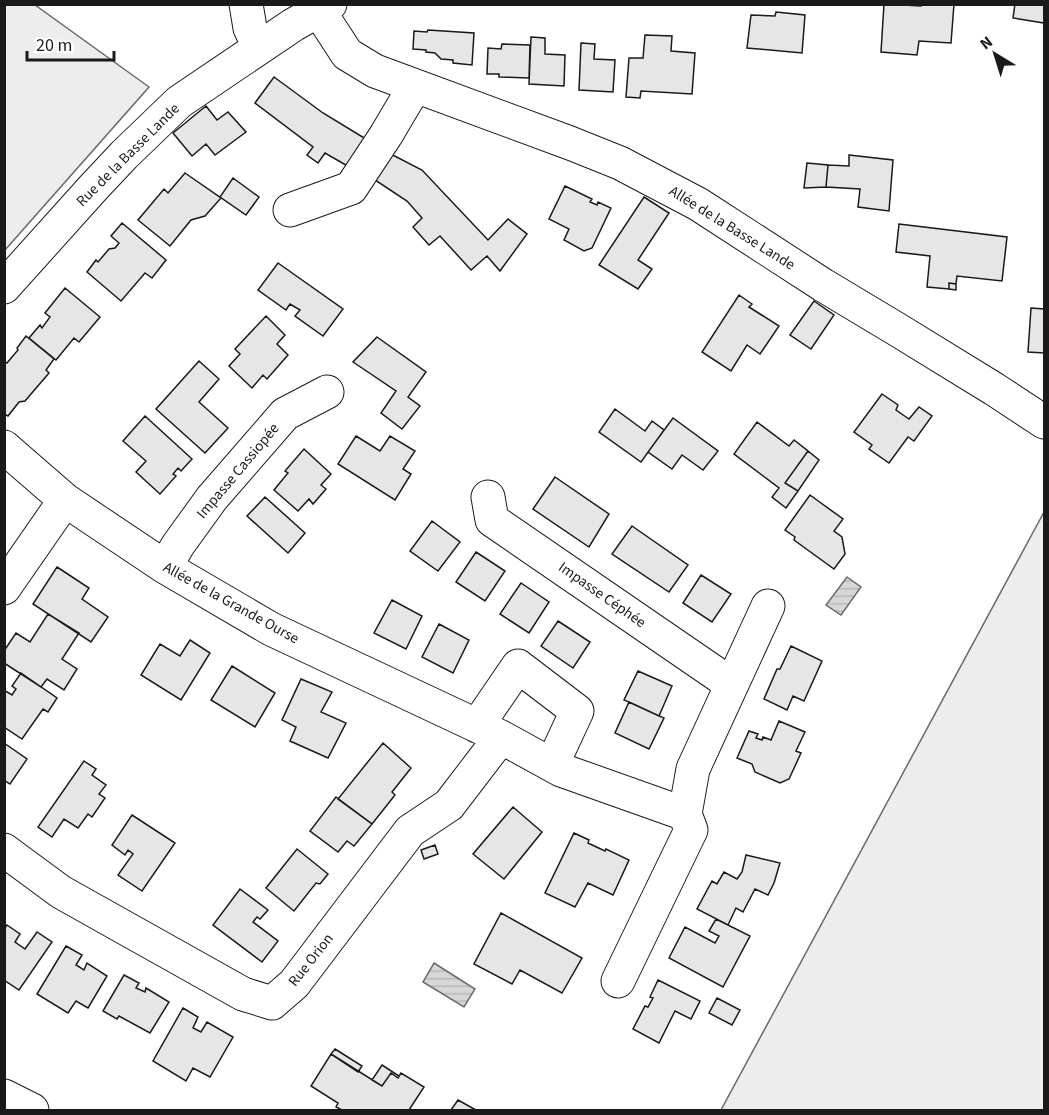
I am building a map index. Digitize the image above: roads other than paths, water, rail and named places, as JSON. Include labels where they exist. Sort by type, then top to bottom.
[{"type":"street","points":[[246,4],[250,28],[259,47]]},
{"type":"street","name":"Rue de la Basse Lande","points":[[4,287],[124,155],[179,102],[307,11]]},
{"type":"street","name":"Allée de la Basse Lande","points":[[307,11],[347,54],[375,71],[620,163],[698,204],[823,285],[1044,422]]},
{"type":"street","points":[[290,210],[351,188],[415,86]]},
{"type":"street","name":"Impasse Cassiopée","points":[[165,567],[178,544],[212,498],[285,414],[327,393]]},
{"type":"street","name":"Allée de la Grande Ourse","points":[[4,447],[65,500],[165,567],[271,629],[489,731],[561,770],[685,814]]},
{"type":"street","name":"Impasse Céphée","points":[[488,497],[492,520],[731,684]]},
{"type":"street","points":[[4,588],[65,500]]},
{"type":"street","points":[[618,981],[691,830],[685,814],[693,769],[768,606]]},
{"type":"street","points":[[489,731],[518,666],[577,711],[552,765]]},
{"type":"street","name":"Rue Orion","points":[[4,850],[61,892],[243,994],[272,1003],[294,984],[410,831],[449,806],[489,731]]},
{"type":"street","points":[[4,1096],[32,1110]]}]
